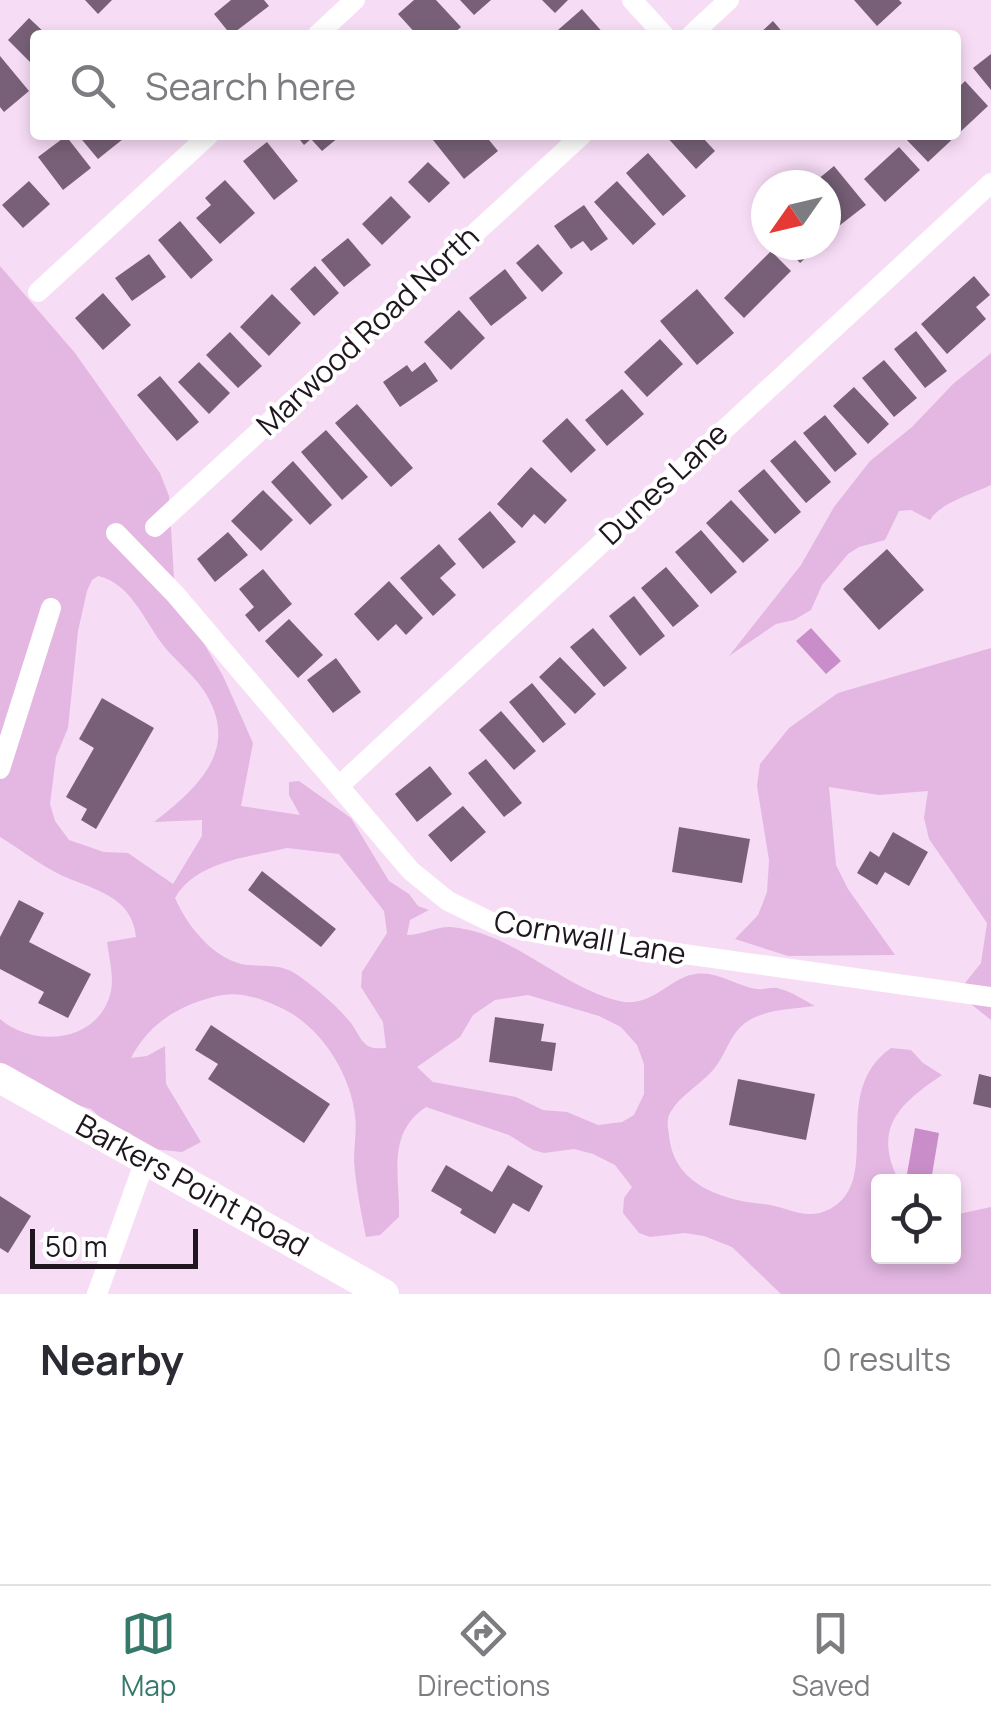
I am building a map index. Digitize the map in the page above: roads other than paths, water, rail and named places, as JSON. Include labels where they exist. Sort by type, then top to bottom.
[{"type":"street","points":[[322,30],[355,0]]},
{"type":"street","points":[[632,0],[659,30]]},
{"type":"street","points":[[696,30],[729,0]]},
{"type":"street","points":[[38,292],[203,140]]},
{"type":"street","name":"Marwood Road North","points":[[155,527],[577,140]]},
{"type":"street","name":"Dunes Lane","points":[[339,786],[991,183]]},
{"type":"street","name":"Cornwall Lane","points":[[116,532],[175,594],[427,887],[474,917],[548,935],[991,997]]},
{"type":"street","points":[[0,769],[51,608]]},
{"type":"street","name":"Barkers Point Road","points":[[0,1078],[384,1294]]},
{"type":"street","points":[[97,1294],[146,1158]]}]
